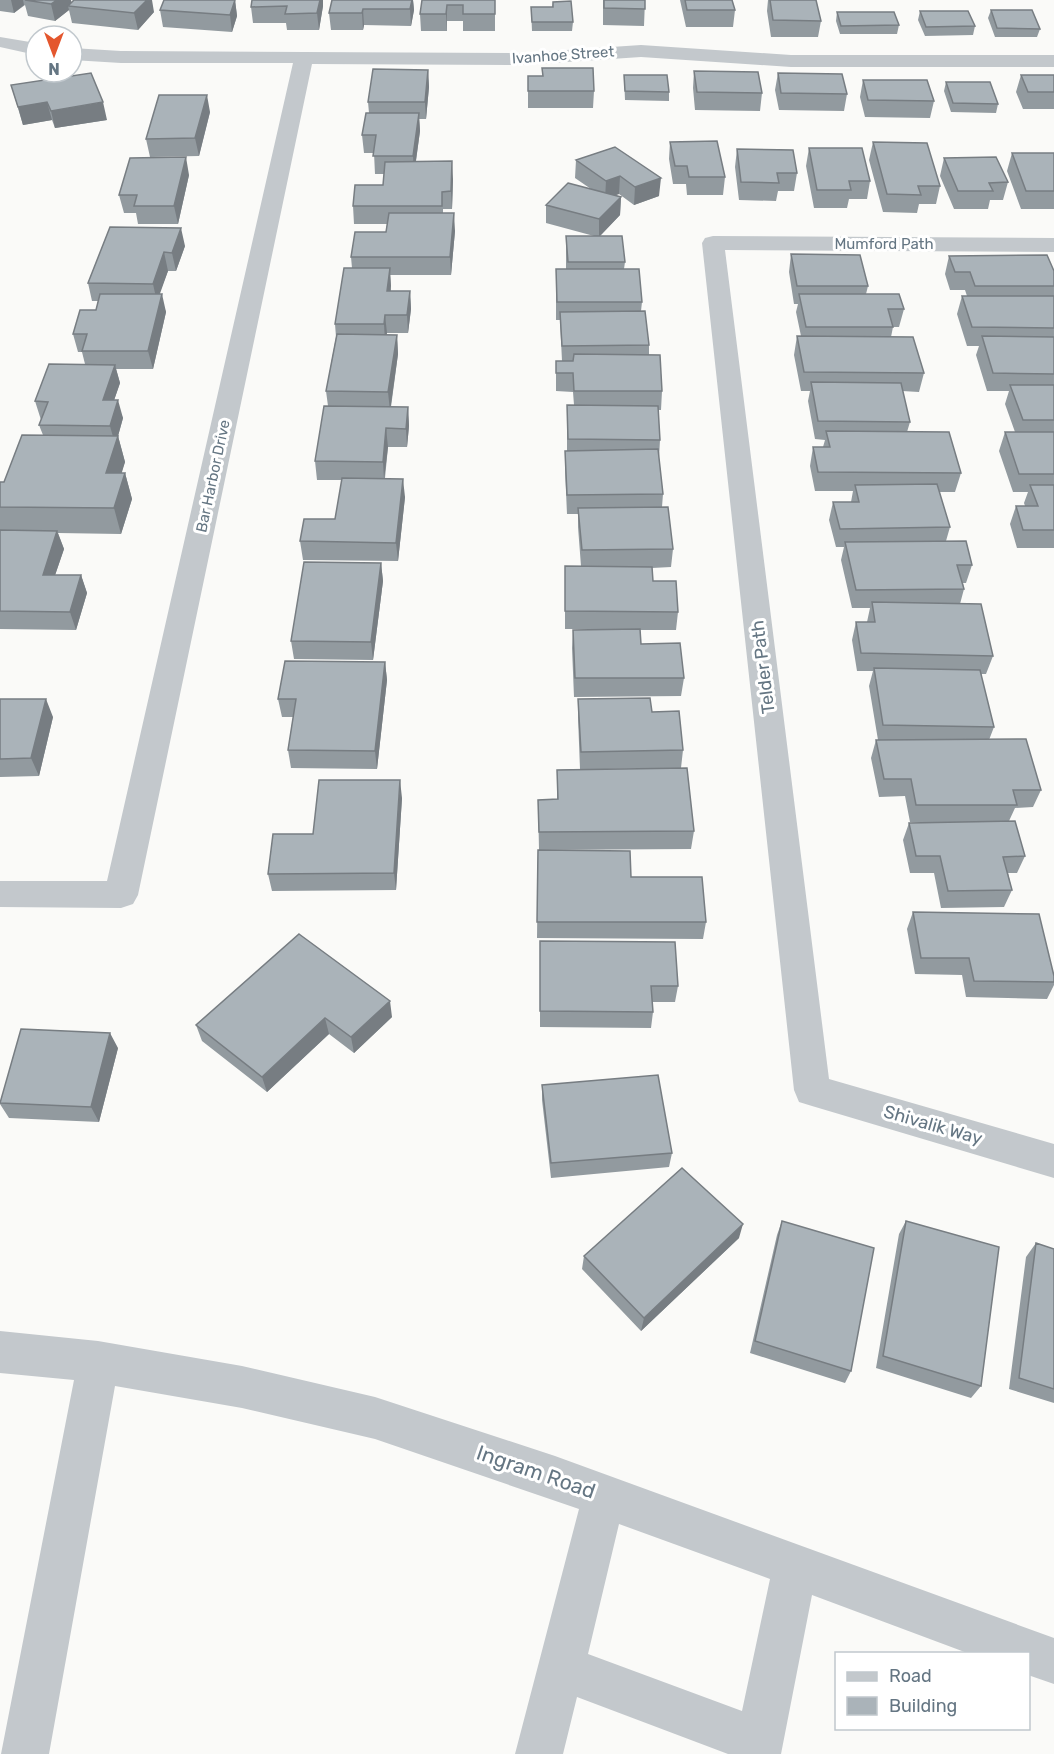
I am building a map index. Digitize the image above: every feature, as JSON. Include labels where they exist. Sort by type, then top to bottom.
[{"type":"street","points":[[0,55],[8,44],[24,47]]},
{"type":"street","name":"Ivanhoe Street","points":[[84,54],[522,59],[641,51],[791,61],[1054,61]]},
{"type":"street","name":"Bar Harbor Drive","points":[[0,894],[121,895],[304,58]]},
{"type":"street","name":"Mumford Path","points":[[713,243],[1054,245]]},
{"type":"street","name":"Telder Path","points":[[713,243],[812,1090]]},
{"type":"street","name":"Shivalik Way","points":[[812,1090],[1054,1161]]},
{"type":"street","name":"Ingram Road","points":[[0,1352],[98,1362],[242,1387],[375,1418],[604,1496],[1029,1652]]},
{"type":"street","points":[[25,1754],[98,1362]]},
{"type":"street","points":[[539,1754],[604,1496]]},
{"type":"street","points":[[561,1667],[759,1748],[795,1566]]},
{"type":"street","name":"Ingram Road","points":[[1030,1652],[1054,1661]]},
{"type":"building","points":[[25,0],[57,0],[51,4]]},
{"type":"building","points":[[74,0],[147,0],[134,13],[68,6]]},
{"type":"building","points":[[164,0],[235,0],[230,15],[160,10]]},
{"type":"building","points":[[252,0],[320,0],[317,13],[285,14],[287,6],[251,7]]},
{"type":"building","points":[[332,0],[412,0],[410,9],[363,9],[362,13],[329,13]]},
{"type":"building","points":[[422,0],[495,0],[495,14],[463,14],[463,5],[447,5],[446,14],[420,14]]},
{"type":"building","points":[[604,0],[645,0],[645,9],[604,8]]},
{"type":"building","points":[[685,0],[732,0],[735,10],[687,10]]},
{"type":"building","points":[[770,0],[816,0],[821,21],[773,20]]},
{"type":"building","points":[[571,1],[573,22],[532,22],[531,7],[553,7],[553,2]]},
{"type":"building","points":[[991,10],[1032,10],[1040,29],[997,28]]},
{"type":"building","points":[[920,11],[968,11],[975,26],[926,27]]},
{"type":"building","points":[[837,12],[894,12],[899,25],[841,26]]},
{"type":"building","points":[[542,68],[593,68],[594,91],[528,91],[528,76],[543,76]]},
{"type":"building","points":[[373,69],[428,70],[425,102],[368,102]]},
{"type":"building","points":[[694,71],[758,72],[762,93],[697,92]]},
{"type":"building","points":[[91,73],[103,102],[51,111],[47,102],[18,107],[11,85],[84,84],[84,74]]},
{"type":"building","points":[[778,73],[842,74],[847,94],[781,93]]},
{"type":"building","points":[[624,75],[667,75],[669,92],[625,91]]},
{"type":"building","points":[[1021,75],[1054,75],[1054,92],[1028,92]]},
{"type":"building","points":[[863,80],[927,80],[934,101],[868,100]]},
{"type":"building","points":[[946,82],[990,82],[998,104],[953,103]]},
{"type":"building","points":[[159,95],[207,95],[195,138],[146,139]]},
{"type":"building","points":[[366,113],[419,113],[413,156],[373,156],[376,135],[362,135]]},
{"type":"building","points":[[717,141],[725,177],[689,177],[687,166],[675,166],[670,142]]},
{"type":"building","points":[[873,142],[927,143],[940,186],[918,186],[921,195],[887,194]]},
{"type":"building","points":[[615,147],[661,178],[635,187],[620,176],[606,181],[576,160]]},
{"type":"building","points":[[809,148],[862,148],[870,181],[849,181],[851,190],[817,190]]},
{"type":"building","points":[[737,149],[793,150],[797,173],[777,173],[779,183],[741,182]]},
{"type":"building","points":[[1012,153],[1054,153],[1054,191],[1026,191]]},
{"type":"building","points":[[186,157],[174,206],[134,206],[137,195],[119,195],[130,158]]},
{"type":"building","points":[[996,157],[1008,182],[989,183],[993,191],[958,191],[944,158]]},
{"type":"building","points":[[452,161],[451,191],[442,192],[442,206],[353,206],[355,185],[383,185],[385,162]]},
{"type":"building","points":[[568,183],[621,197],[599,219],[546,205]]},
{"type":"building","points":[[389,213],[454,213],[450,257],[351,257],[355,232],[386,232]]},
{"type":"building","points":[[110,227],[181,228],[172,253],[164,252],[153,284],[88,283]]},
{"type":"building","points":[[566,236],[622,236],[625,262],[568,262]]},
{"type":"building","points":[[791,254],[860,255],[868,286],[797,286]]},
{"type":"building","points":[[1047,255],[1054,271],[1054,286],[975,286],[970,272],[955,272],[949,256]]},
{"type":"building","points":[[344,268],[390,268],[387,291],[410,291],[407,315],[385,315],[384,324],[335,324]]},
{"type":"building","points":[[556,269],[639,269],[642,302],[557,302]]},
{"type":"building","points":[[100,294],[162,294],[148,351],[82,351],[87,334],[73,334],[80,310],[96,310]]},
{"type":"building","points":[[799,294],[899,294],[904,309],[888,309],[893,327],[806,327]]},
{"type":"building","points":[[962,296],[1054,296],[1054,328],[972,327]]},
{"type":"building","points":[[645,311],[649,345],[562,346],[560,312]]},
{"type":"building","points":[[337,334],[397,335],[388,392],[326,391]]},
{"type":"building","points":[[797,336],[913,337],[924,373],[804,372]]},
{"type":"building","points":[[982,336],[1054,337],[1054,374],[993,373]]},
{"type":"building","points":[[574,354],[660,355],[662,391],[574,391],[573,373],[556,373],[556,361],[573,361]]},
{"type":"building","points":[[49,364],[115,365],[103,400],[118,400],[110,426],[39,425],[48,402],[35,401]]},
{"type":"building","points":[[811,382],[901,383],[910,422],[818,421]]},
{"type":"building","points":[[1010,385],[1054,385],[1054,420],[1023,420]]},
{"type":"building","points":[[567,405],[658,406],[660,440],[568,439]]},
{"type":"building","points":[[324,406],[408,407],[406,429],[386,428],[383,462],[315,461]]},
{"type":"building","points":[[826,431],[949,432],[961,473],[818,472],[813,447],[830,447]]},
{"type":"building","points":[[1005,432],[1054,432],[1054,474],[1019,474]]},
{"type":"building","points":[[22,435],[118,436],[106,473],[125,473],[114,508],[0,507],[0,482],[4,482]]},
{"type":"building","points":[[658,449],[663,494],[567,495],[565,451]]},
{"type":"building","points":[[342,478],[403,479],[396,543],[300,541],[304,519],[335,519]]},
{"type":"building","points":[[937,484],[950,527],[840,529],[833,502],[859,502],[855,485]]},
{"type":"building","points":[[1030,485],[1054,485],[1054,530],[1023,530],[1016,506],[1038,506]]},
{"type":"building","points":[[668,507],[673,549],[582,550],[578,508]]},
{"type":"building","points":[[0,530],[57,531],[43,575],[81,575],[70,612],[0,611]]},
{"type":"building","points":[[966,541],[972,565],[957,565],[964,589],[856,590],[845,542]]},
{"type":"building","points":[[304,562],[381,563],[371,642],[291,641]]},
{"type":"building","points":[[565,566],[652,567],[653,581],[676,581],[678,612],[565,611]]},
{"type":"building","points":[[872,602],[981,604],[993,656],[861,653],[856,622],[875,622]]},
{"type":"building","points":[[640,629],[641,644],[680,643],[684,678],[575,678],[573,630]]},
{"type":"building","points":[[285,661],[385,662],[375,751],[288,750],[296,699],[278,699]]},
{"type":"building","points":[[874,668],[980,670],[994,727],[883,725]]},
{"type":"building","points":[[650,698],[652,712],[679,711],[683,750],[581,752],[578,699]]},
{"type":"building","points":[[0,699],[46,699],[31,758],[0,759]]},
{"type":"building","points":[[1026,739],[1041,790],[1013,790],[1017,805],[916,805],[911,779],[884,779],[876,740]]},
{"type":"building","points":[[687,768],[694,831],[539,832],[538,800],[558,799],[557,770]]},
{"type":"building","points":[[319,780],[400,780],[394,873],[268,874],[273,834],[313,834]]},
{"type":"building","points":[[1015,821],[1025,856],[1003,857],[1012,890],[948,891],[940,856],[916,856],[909,823]]},
{"type":"building","points":[[538,850],[630,851],[631,877],[702,877],[706,922],[537,922]]},
{"type":"building","points":[[913,912],[1039,914],[1054,982],[974,981],[969,958],[921,958]]},
{"type":"building","points":[[299,934],[390,1001],[351,1037],[325,1018],[262,1077],[196,1025]]},
{"type":"building","points":[[540,941],[675,942],[678,986],[651,986],[653,1012],[540,1011]]},
{"type":"building","points":[[21,1029],[110,1033],[91,1107],[0,1103]]},
{"type":"building","points":[[658,1075],[672,1153],[551,1163],[542,1085]]},
{"type":"building","points":[[682,1168],[743,1224],[644,1318],[584,1256]]},
{"type":"building","points":[[782,1221],[874,1248],[851,1371],[755,1341]]},
{"type":"building","points":[[906,1221],[999,1247],[981,1386],[883,1356]]},
{"type":"building","points":[[1036,1243],[1054,1249],[1054,1389],[1019,1378]]}]
